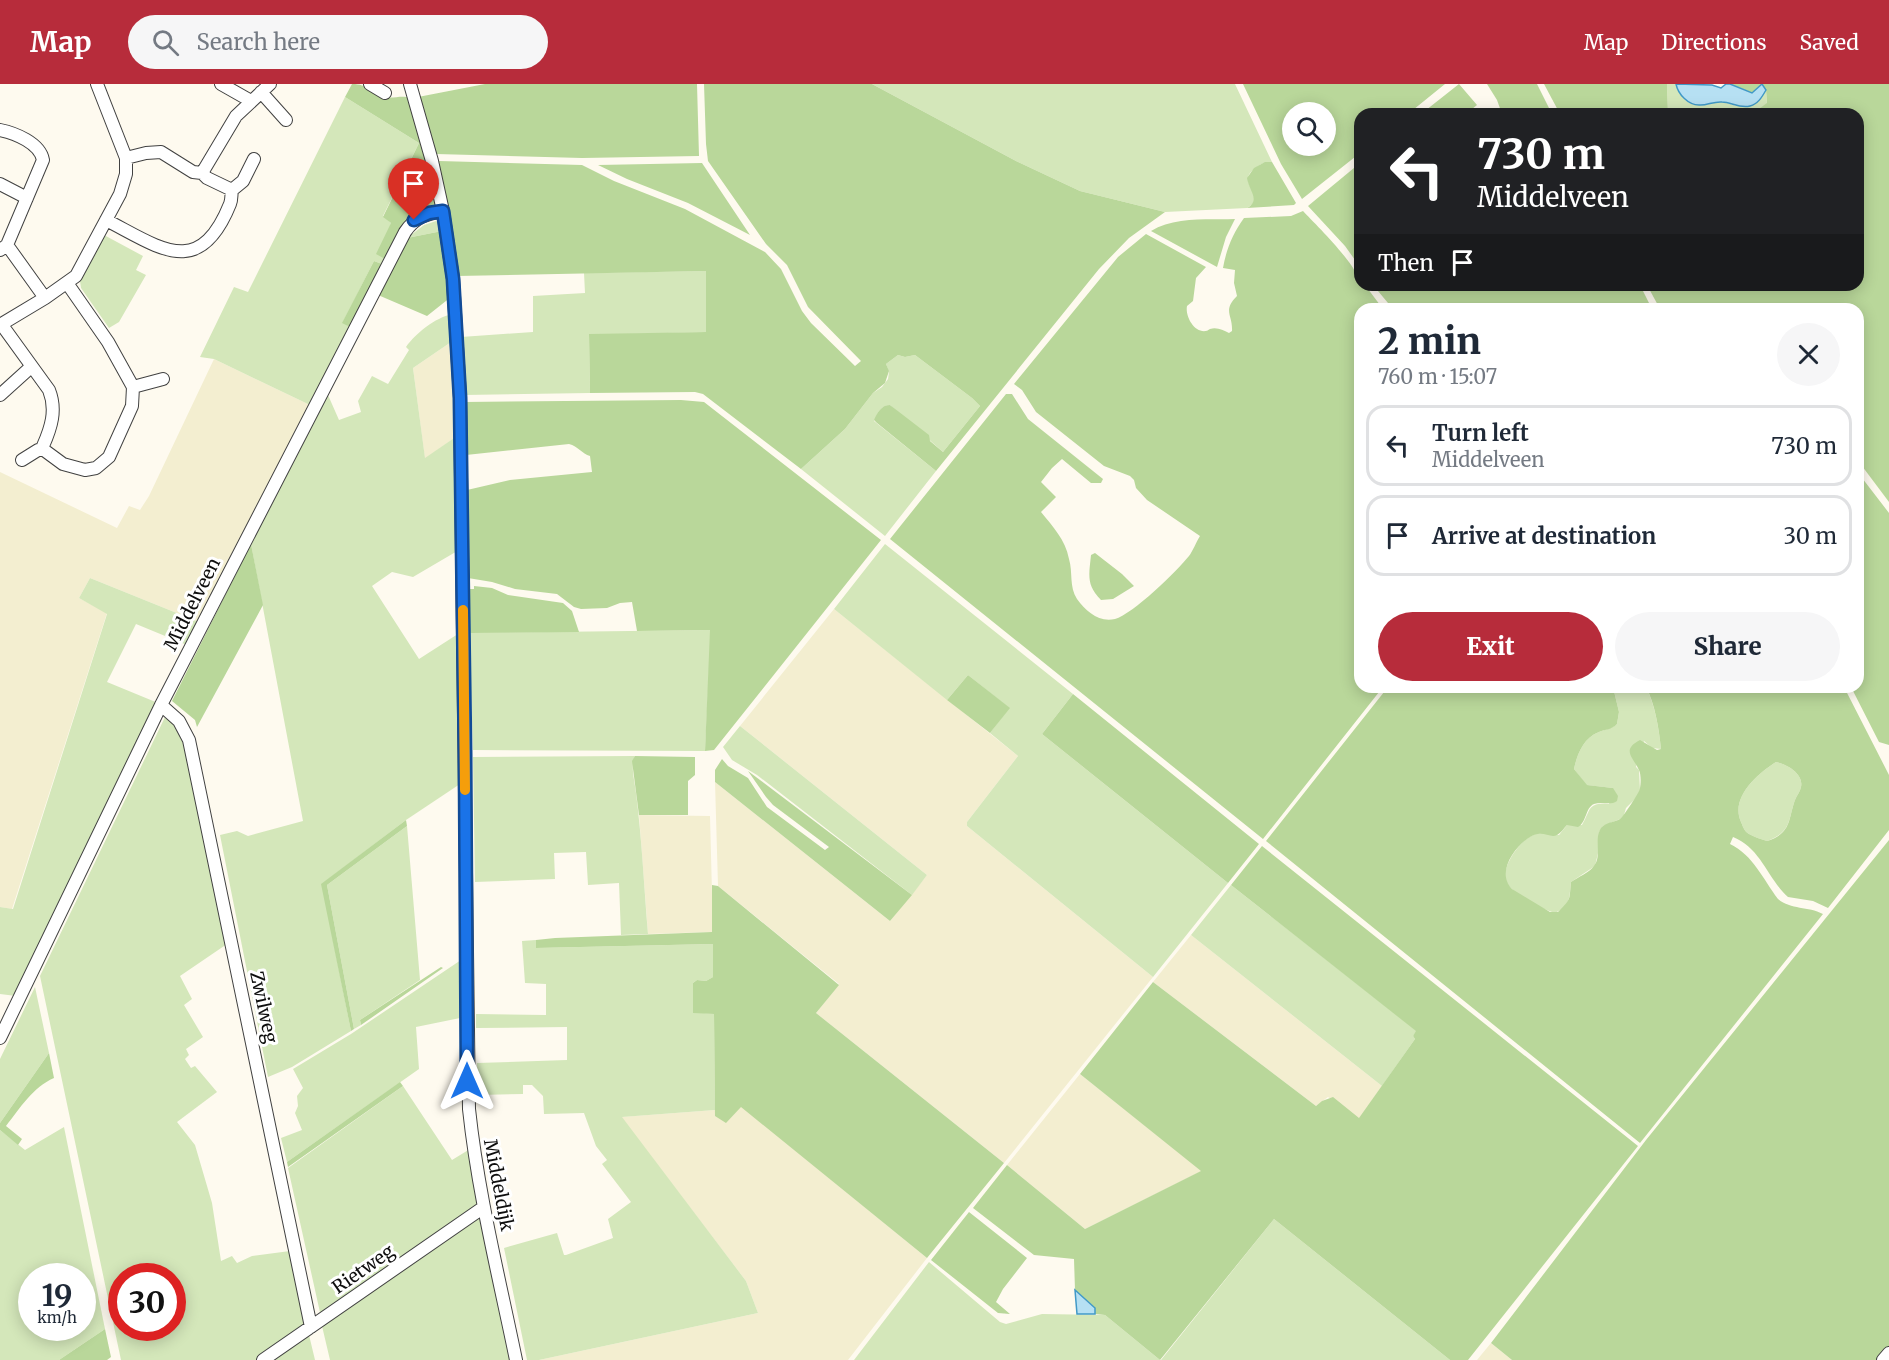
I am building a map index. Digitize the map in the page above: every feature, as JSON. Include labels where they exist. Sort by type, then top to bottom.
[{"type":"street","points":[[44,450],[43,446],[53,416],[53,399],[49,390],[1,325],[67,283],[80,270],[124,183],[126,158],[97,84]]},
{"type":"street","points":[[222,84],[251,101]]},
{"type":"street","points":[[370,84],[385,93]]},
{"type":"street","name":"Middeldijk","points":[[410,84],[432,161],[443,211],[453,279],[460,398],[467,1081],[472,1143],[516,1360]]},
{"type":"street","points":[[202,173],[236,116],[265,88],[286,120]]},
{"type":"street","points":[[0,130],[36,145],[43,156],[42,163],[4,247],[45,298]]},
{"type":"street","points":[[126,158],[161,152],[193,172],[202,173],[207,178],[232,190]]},
{"type":"street","points":[[106,220],[162,249],[186,252],[202,244],[218,227],[231,201],[232,190],[243,181],[254,159]]},
{"type":"street","points":[[0,184],[27,198]]},
{"type":"street","name":"Middelveen","points":[[0,1038],[161,705],[405,232],[420,216],[443,211]]},
{"type":"street","points":[[22,460],[38,450],[44,450],[63,464],[85,470],[96,468],[109,457],[118,442],[132,406],[133,387],[108,342],[67,283]]},
{"type":"street","points":[[0,395],[31,367]]},
{"type":"street","points":[[133,387],[163,379]]},
{"type":"street","name":"Zwilweg","points":[[161,705],[179,721],[189,740],[311,1327]]},
{"type":"street","name":"Rietweg","points":[[263,1360],[484,1207]]},
{"type":"street","points":[[1883,1360],[1889,1353]]},
{"type":"shaded area","points":[[454,340],[457,436],[425,459],[413,368]]},
{"type":"shaded area","points":[[214,359],[310,405],[199,622],[90,578],[79,598],[107,613],[12,909],[0,907],[0,472],[117,528],[129,506],[140,510],[149,496]]},
{"type":"shaded area","points":[[834,609],[1018,756],[967,822],[967,826],[1153,977],[1004,1163],[816,1013],[839,984],[718,886],[715,782],[890,921],[927,875],[740,726]]},
{"type":"shaded area","points":[[639,815],[710,816],[713,932],[648,934]]},
{"type":"shaded area","points":[[1191,935],[1382,1086],[1359,1119],[1328,1097],[1316,1106],[1153,982]]},
{"type":"shaded area","points":[[1080,1074],[1202,1171],[1085,1229],[1007,1165]]},
{"type":"shaded area","points":[[741,1106],[927,1258],[848,1360],[539,1360],[758,1313],[746,1281],[621,1117],[715,1110],[715,1116]]},
{"type":"shaded area","points":[[1491,1343],[1512,1360],[1477,1360]]},
{"type":"green space","points":[[352,84],[362,85],[384,97],[410,98],[438,205],[385,259],[376,254],[391,223],[383,217],[419,143],[345,97]]},
{"type":"green space","points":[[485,84],[697,84],[699,156],[582,158],[436,154],[418,97]]},
{"type":"green space","points":[[704,84],[872,84],[1016,161],[1080,191],[1165,212],[1129,238],[1099,269],[936,471],[874,420],[878,412],[884,406],[890,405],[929,435],[930,441],[943,452],[980,406],[915,355],[905,357],[898,355],[886,364],[889,371],[885,383],[873,393],[845,429],[801,469],[703,394],[695,392],[590,393],[589,334],[706,332],[706,271],[457,276],[439,161],[582,165],[614,181],[685,209],[765,252],[781,269],[802,311],[811,323],[855,366],[861,361],[808,307],[787,265],[766,244],[708,161]]},
{"type":"green space","points":[[872,84],[1235,84],[1272,162],[1261,165],[1251,172],[1248,180],[1254,203],[1247,208],[1165,212],[1080,191],[1016,161]]},
{"type":"green space","points":[[1243,84],[1445,84],[1415,108],[1354,108],[1354,158],[1302,199],[1281,164]]},
{"type":"green space","points":[[1459,84],[1477,105],[1473,108],[1429,108]]},
{"type":"green space","points":[[1487,84],[1537,84],[1549,108],[1500,108]]},
{"type":"green space","points":[[1544,84],[1667,84],[1668,108],[1557,108]]},
{"type":"green space","points":[[1667,84],[1676,84],[1684,98],[1694,105],[1721,102],[1744,106],[1755,101],[1766,90],[1767,104],[1761,108],[1668,108]]},
{"type":"green space","points":[[1730,84],[1762,84],[1753,93]]},
{"type":"green space","points":[[1762,84],[1889,84],[1889,502],[1864,469],[1864,303],[1657,303],[1650,291],[1864,291],[1864,108],[1760,108],[1767,103],[1766,90]]},
{"type":"green space","points":[[345,97],[419,143],[383,216],[391,223],[385,259],[382,264],[374,261],[343,322],[350,327],[310,405],[214,359],[200,357],[234,287],[248,292]]},
{"type":"green space","points":[[1265,162],[1272,162],[1296,203],[1294,205],[1247,208],[1254,198],[1247,178],[1254,168]]},
{"type":"green space","points":[[702,163],[750,235],[688,203],[598,165]]},
{"type":"green space","points":[[1354,168],[1354,259],[1345,246],[1308,206]]},
{"type":"green space","points":[[1303,211],[1353,268],[1354,291],[1370,291],[1378,303],[1354,303],[1354,693],[1378,693],[1263,839],[890,539],[1006,394],[1012,394],[1028,419],[1103,479],[1101,483],[1091,483],[1062,459],[1041,482],[1056,497],[1041,512],[1065,545],[1073,590],[1077,599],[1093,615],[1109,620],[1123,615],[1143,601],[1183,563],[1200,536],[1147,500],[1136,488],[1130,476],[1104,466],[1036,412],[1022,390],[1014,384],[1118,257],[1146,234],[1206,267],[1196,278],[1193,301],[1187,306],[1189,319],[1194,327],[1202,331],[1215,328],[1229,333],[1232,331],[1232,326],[1229,309],[1237,296],[1234,283],[1235,270],[1223,268],[1230,242],[1244,218],[1291,216]]},
{"type":"green space","points":[[1235,219],[1226,237],[1217,267],[1151,231],[1160,226],[1181,221]]},
{"type":"green space","points":[[436,221],[441,223],[442,231],[407,238],[424,225]]},
{"type":"green space","points":[[442,231],[451,297],[427,316],[378,295],[407,238]]},
{"type":"green space","points":[[104,235],[143,256],[136,270],[146,275],[119,322],[109,328],[81,288],[80,281]]},
{"type":"green space","points":[[374,261],[382,264],[350,327],[342,323]]},
{"type":"green space","points":[[706,271],[706,332],[589,335],[590,393],[464,395],[461,337],[533,332],[533,296],[585,293],[584,273]]},
{"type":"green space","points":[[1378,291],[1643,291],[1649,303],[1388,303]]},
{"type":"green space","points":[[452,314],[454,340],[413,368],[425,458],[457,436],[459,550],[413,577],[392,572],[372,586],[419,659],[461,632],[463,782],[406,820],[322,884],[351,1031],[292,1067],[268,1077],[220,835],[237,831],[248,836],[303,821],[251,544],[328,395],[339,420],[361,412],[358,401],[372,376],[388,384],[409,350],[406,347],[420,331]]},
{"type":"green space","points":[[898,355],[905,357],[915,355],[980,406],[943,452],[890,405],[884,406],[876,415],[874,421],[936,471],[885,536],[801,469],[845,429],[873,393],[882,387],[888,379],[889,372],[886,364]]},
{"type":"green space","points":[[681,400],[704,402],[881,540],[714,750],[705,751],[710,630],[637,631],[632,602],[620,603],[607,608],[581,609],[574,607],[557,594],[515,589],[468,578],[467,490],[510,480],[592,472],[590,456],[569,444],[466,455],[464,402]]},
{"type":"green space","points":[[1864,480],[1889,513],[1889,745],[1879,742],[1854,693],[1864,693]]},
{"type":"green space","points":[[251,544],[263,605],[197,727],[195,720],[172,701]]},
{"type":"green space","points":[[885,544],[1073,694],[1042,734],[1228,883],[1153,977],[967,826],[967,822],[1018,756],[990,733],[1009,708],[968,675],[947,700],[834,609]]},
{"type":"green space","points":[[1095,553],[1134,586],[1113,599],[1101,600],[1096,595],[1090,579],[1091,555]]},
{"type":"green space","points":[[90,578],[199,622],[187,645],[136,624],[107,682],[158,703],[16,996],[0,994],[0,907],[13,909],[107,614],[79,598]]},
{"type":"green space","points":[[474,586],[492,588],[508,595],[563,603],[572,611],[579,632],[469,633],[468,589],[474,589]]},
{"type":"green space","points":[[711,630],[705,751],[473,750],[469,633]]},
{"type":"green space","points":[[968,675],[1010,708],[990,733],[947,700]]},
{"type":"green space","points":[[1383,693],[1614,693],[1619,712],[1617,724],[1589,738],[1579,753],[1574,769],[1587,785],[1613,788],[1618,796],[1617,801],[1597,803],[1591,806],[1578,827],[1567,825],[1554,836],[1538,834],[1530,837],[1518,847],[1506,868],[1508,883],[1512,889],[1550,912],[1558,912],[1568,901],[1571,882],[1586,873],[1597,862],[1600,830],[1603,826],[1620,819],[1639,790],[1640,774],[1630,754],[1631,747],[1640,740],[1657,750],[1661,749],[1656,717],[1649,693],[1847,693],[1889,775],[1889,830],[1828,908],[1813,901],[1788,897],[1750,848],[1733,837],[1730,844],[1745,854],[1778,899],[1788,905],[1823,914],[1640,1143],[1266,841]],"holes":[[[1776,762],[1790,767],[1800,778],[1801,787],[1788,825],[1781,834],[1767,841],[1751,835],[1745,831],[1741,822],[1739,804],[1742,796],[1754,780]]]},
{"type":"green space","points":[[1614,693],[1649,693],[1656,717],[1661,749],[1652,748],[1644,741],[1636,767],[1639,770],[1638,796],[1626,808],[1620,819],[1603,826],[1599,832],[1595,866],[1571,882],[1567,904],[1555,913],[1515,892],[1507,883],[1506,870],[1513,855],[1529,837],[1541,833],[1559,835],[1567,825],[1582,825],[1593,806],[1609,804],[1613,788],[1586,785],[1574,769],[1585,743],[1593,735],[1617,724],[1619,712]]},
{"type":"green space","points":[[1073,694],[1259,844],[1228,883],[1042,734]]},
{"type":"green space","points":[[166,715],[181,728],[227,944],[180,976],[192,999],[184,1005],[203,1037],[186,1049],[189,1055],[185,1059],[191,1068],[195,1066],[217,1092],[177,1122],[195,1145],[212,1203],[221,1261],[232,1256],[237,1263],[252,1256],[290,1251],[305,1328],[259,1360],[121,1360],[117,1341],[186,1341],[186,1263],[108,1263],[108,1298],[40,976]]},
{"type":"green space","points":[[740,726],[927,875],[912,895],[757,775],[732,760],[723,747]]},
{"type":"green space","points":[[635,756],[633,769],[648,934],[621,935],[619,883],[588,885],[586,852],[554,853],[555,879],[475,882],[473,757]]},
{"type":"green space","points":[[635,756],[695,757],[695,775],[688,781],[688,815],[639,815],[632,761]]},
{"type":"green space","points":[[722,759],[728,766],[748,778],[767,807],[825,850],[829,847],[773,805],[748,771],[912,895],[890,921],[715,782],[715,770]]},
{"type":"green space","points":[[1776,762],[1790,767],[1797,774],[1801,787],[1785,829],[1767,841],[1745,831],[1739,813],[1739,804],[1754,780]]},
{"type":"green space","points":[[406,820],[407,826],[327,885],[354,1029],[351,1031],[321,884]]},
{"type":"green space","points":[[407,826],[420,980],[360,1020],[361,1025],[354,1029],[327,885]]},
{"type":"green space","points":[[1889,840],[1889,1347],[1879,1360],[1512,1360],[1491,1343],[1646,1140]]},
{"type":"green space","points":[[1262,846],[1638,1146],[1468,1360],[1450,1360],[1274,1219],[1160,1360],[1105,1315],[1095,1314],[1095,1308],[1075,1290],[1074,1259],[1034,1255],[973,1208],[1007,1165],[1085,1229],[1201,1171],[1080,1074],[1153,982],[1316,1106],[1333,1097],[1359,1118],[1415,1039],[1413,1036],[1416,1031],[1231,885]]},
{"type":"green space","points":[[712,885],[718,886],[839,985],[816,1013],[1004,1163],[927,1258],[741,1107],[726,1123],[715,1116],[714,1014],[693,1013],[693,983],[697,980],[706,981],[713,977],[713,944],[536,948],[536,940],[555,938],[712,932]]},
{"type":"green space","points":[[1231,885],[1417,1031],[1413,1036],[1415,1039],[1382,1086],[1191,935]]},
{"type":"green space","points":[[536,940],[536,948],[713,944],[713,977],[706,981],[697,980],[693,983],[693,1012],[714,1014],[715,1110],[622,1117],[746,1281],[758,1313],[539,1360],[527,1360],[504,1248],[557,1233],[564,1255],[566,1255],[613,1238],[608,1219],[631,1202],[602,1164],[607,1160],[596,1146],[584,1113],[544,1114],[543,1096],[532,1085],[523,1085],[523,1094],[478,1095],[477,1063],[567,1060],[567,1027],[476,1028],[476,1014],[546,1015],[546,984],[525,983],[522,941]]},
{"type":"green space","points":[[461,960],[465,1017],[416,1027],[419,1069],[287,1162],[281,1138],[302,1130],[295,1113],[298,1106],[297,1096],[303,1088],[293,1069],[351,1034]]},
{"type":"green space","points":[[441,967],[443,968],[361,1025],[360,1020]]},
{"type":"green space","points":[[35,987],[49,1053],[0,1123],[0,1059]]},
{"type":"green space","points":[[49,1053],[54,1078],[33,1092],[6,1126],[22,1139],[18,1145],[0,1130],[0,1123]]},
{"type":"green space","points":[[400,1082],[403,1086],[288,1167],[287,1162]]},
{"type":"green space","points":[[403,1086],[452,1160],[470,1149],[479,1207],[321,1317],[288,1168]]},
{"type":"green space","points":[[64,1127],[92,1263],[18,1263],[18,1341],[87,1341],[59,1360],[0,1360],[0,1130],[25,1150]]},
{"type":"green space","points":[[969,1212],[1027,1258],[996,1302],[1010,1314],[998,1313],[931,1260]]},
{"type":"green space","points":[[478,1218],[482,1222],[512,1360],[330,1360],[322,1326]]},
{"type":"green space","points":[[1274,1219],[1450,1360],[1161,1360]]},
{"type":"green space","points":[[929,1262],[1000,1322],[1006,1324],[1042,1314],[1105,1315],[1160,1360],[854,1360]]},
{"type":"green space","points":[[96,1285],[105,1329],[96,1335]]},
{"type":"green space","points":[[105,1329],[111,1357],[107,1360],[59,1360],[87,1341],[96,1341],[96,1335]]},
{"type":"green space","points":[[309,1335],[315,1360],[273,1360]]},
{"type":"water","points":[[1676,84],[1712,85],[1721,88],[1730,84],[1752,93],[1762,84],[1766,90],[1758,102],[1750,106],[1743,107],[1725,102],[1695,105],[1684,98]]},
{"type":"water","points":[[1075,1290],[1095,1308],[1095,1314],[1077,1314]]},
{"type":"slow traffic","points":[[463,610],[465,790]]},
{"type":"route","points":[[414,220],[429,213],[443,211],[453,279],[460,398],[467,1081]]}]
